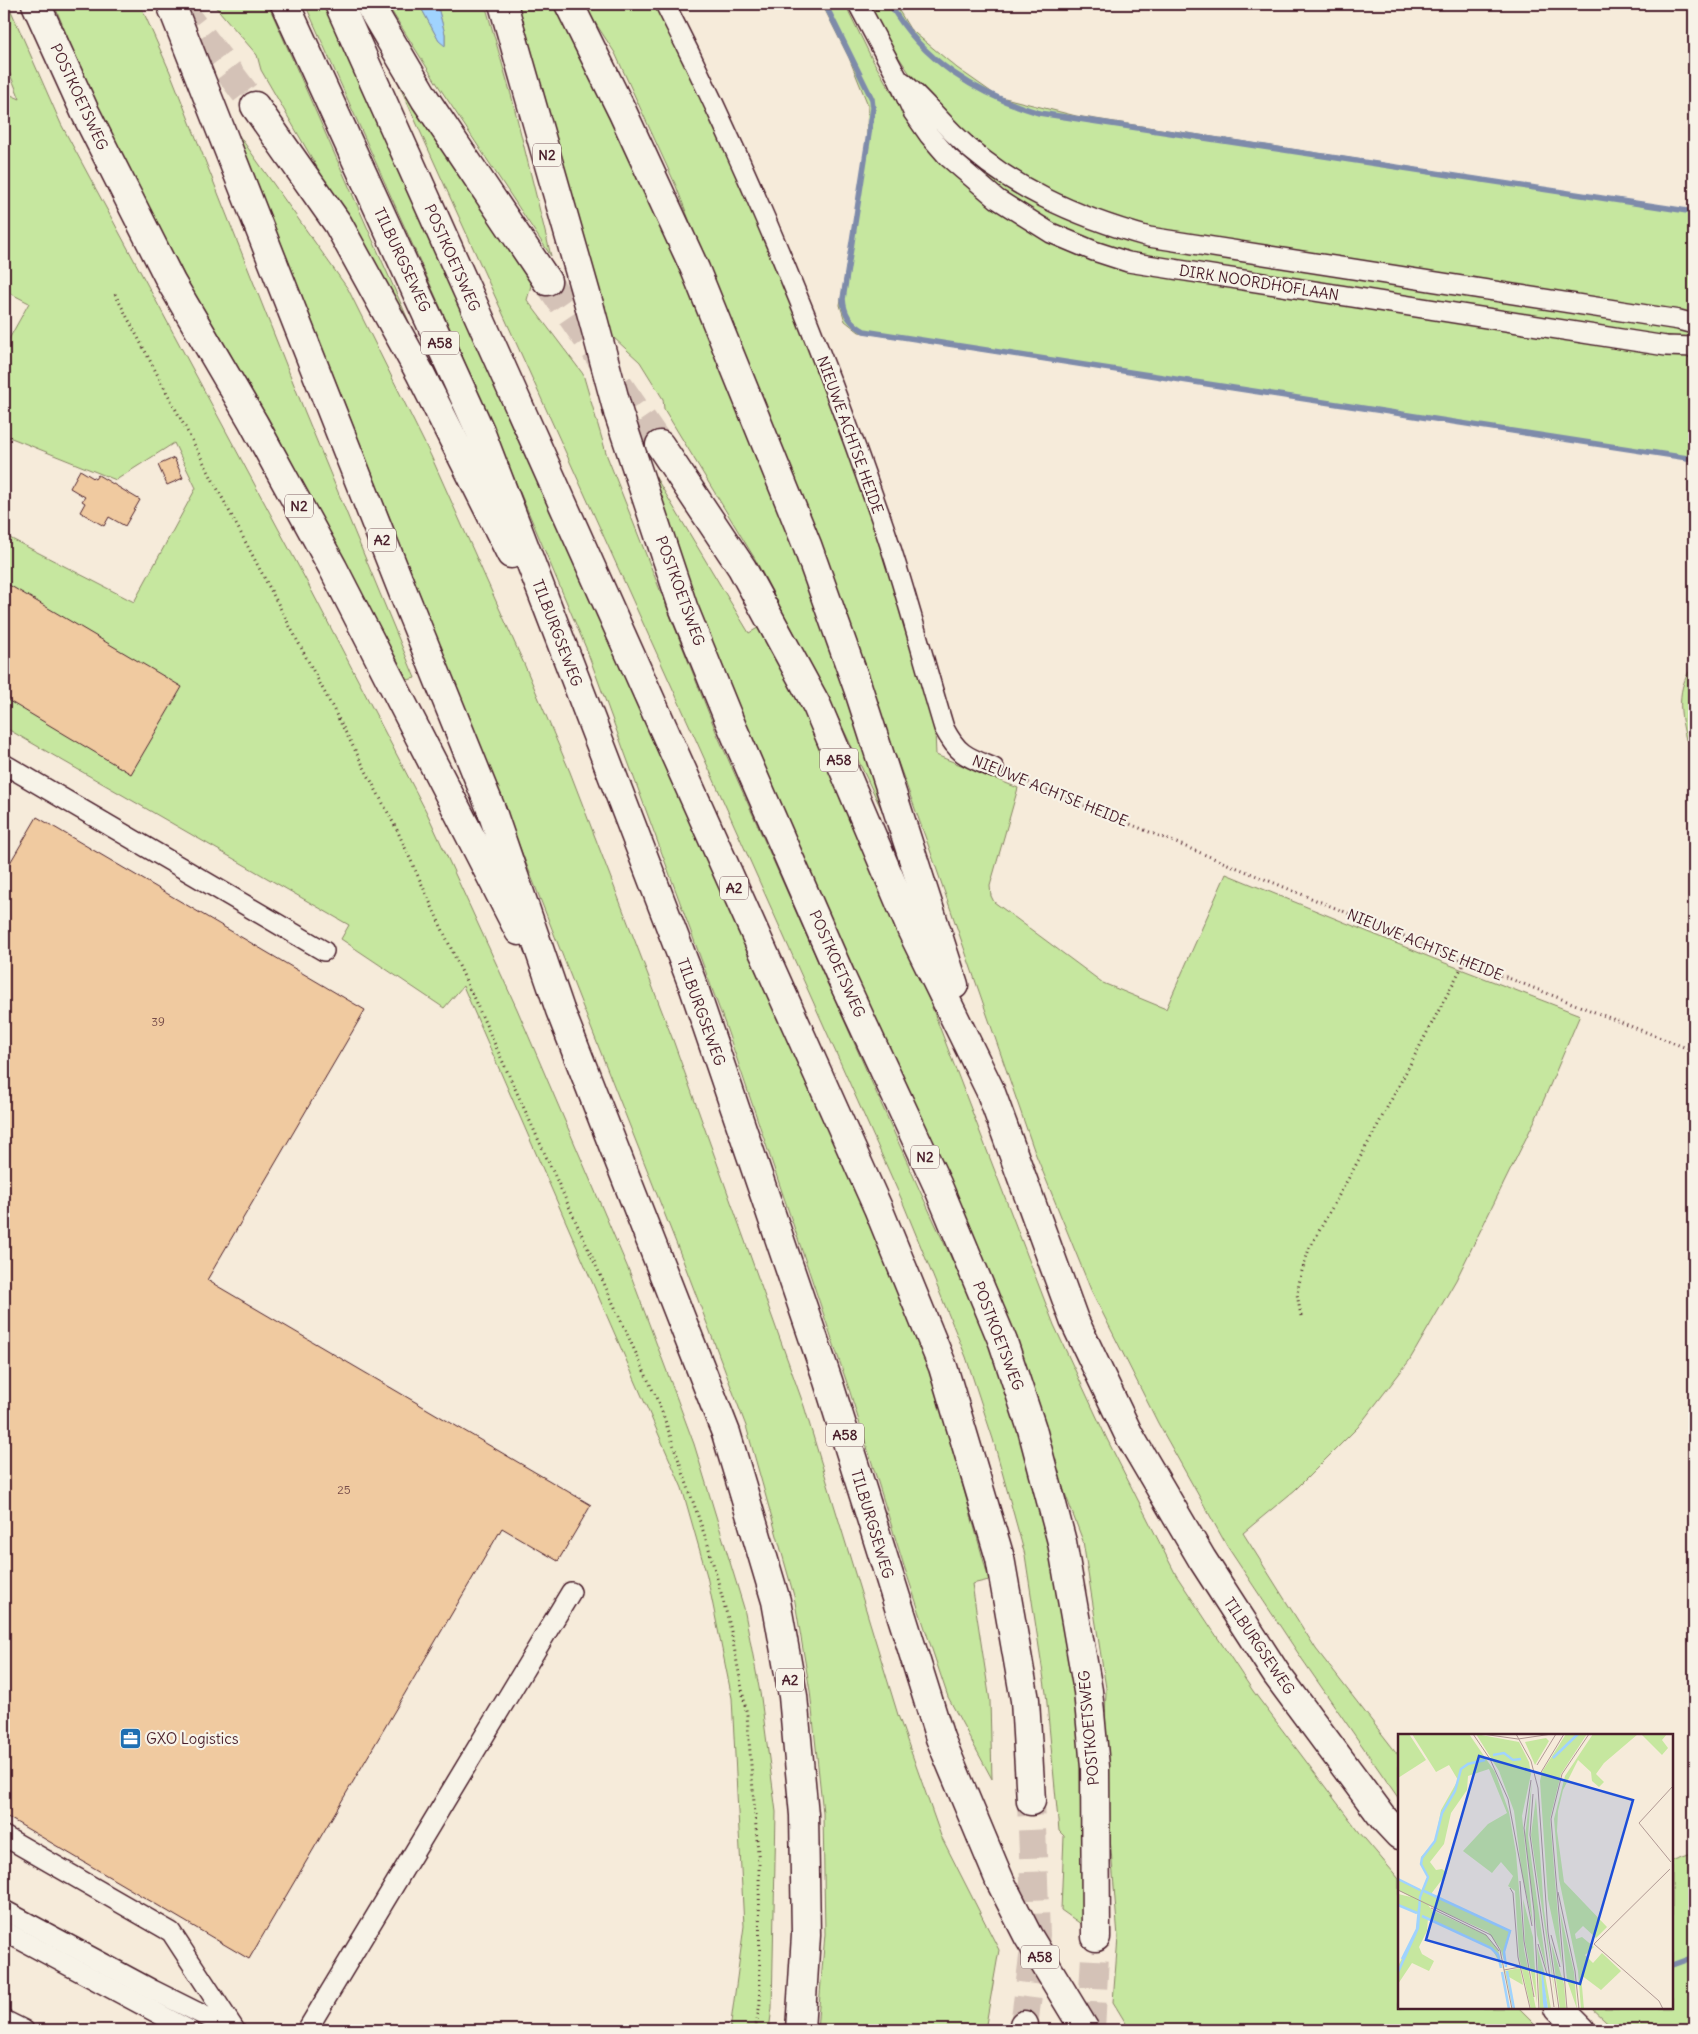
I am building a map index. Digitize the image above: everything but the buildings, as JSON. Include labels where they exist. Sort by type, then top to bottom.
[{"type":"highway","name":"POSTKOETSWEG","points":[[36,4],[85,112],[171,282],[253,422],[333,568],[461,821],[560,1010]]},
{"type":"highway","name":"POSTKOETSWEG","points":[[171,4],[401,588],[491,809],[560,1010],[726,1433],[776,1601],[793,1696],[804,1815],[806,1935],[800,2030]]},
{"type":"highway","name":"TILBURGSEWEG","points":[[285,4],[480,430],[578,690],[694,988],[828,1381],[940,1738],[1000,1881],[1028,1936],[1085,2030]]},
{"type":"highway","name":"POSTKOETSWEG","points":[[339,4],[878,1208],[943,1367],[1000,1558],[1025,1700],[1031,1801]]},
{"type":"highway","points":[[370,4],[425,100],[547,281]]},
{"type":"highway","name":"POSTKOETSWEG","points":[[503,4],[618,412],[687,616],[729,720],[842,977],[937,1184],[1003,1342],[1032,1429],[1062,1542],[1088,1691],[1095,1767],[1096,1937]]},
{"type":"highway","name":"A58","points":[[569,4],[695,269],[807,545],[858,688],[928,907],[990,1090]]},
{"type":"highway","points":[[255,106],[338,224],[420,372],[578,690]]},
{"type":"highway","name":"TILBURGSEWEG","points":[[660,445],[742,568],[817,706],[912,931],[990,1090],[1074,1320],[1129,1435],[1202,1559],[1277,1675],[1384,1818],[1398,1834]]},
{"type":"highway","points":[[1561,2009],[1582,2030]]},
{"type":"street","name":"NIEUWE ACHTSE HEIDE","points":[[666,4],[709,89],[756,196],[836,392],[886,532],[944,728],[953,745],[966,757],[994,768]]},
{"type":"street","name":"DIRK NOORDHOFLAAN","points":[[858,4],[897,77],[913,112],[948,157],[997,198],[1052,233],[1102,254],[1128,262],[1281,287],[1666,346],[1694,347]]},
{"type":"street","name":"DIRK NOORDHOFLAAN","points":[[897,77],[925,102],[954,134],[984,159],[1022,186],[1063,208],[1105,225],[1149,237],[1679,320],[1694,324]]},
{"type":"street","points":[[4,764],[324,951]]},
{"type":"street","points":[[307,2030],[571,1592]]},
{"type":"street","points":[[4,1836],[171,1932],[234,2030]]},
{"type":"street","points":[[4,1910],[149,1999],[189,2030]]},
{"type":"street","points":[[4,1931],[149,1999],[234,2030]]},
{"type":"street","points":[[4,2020],[24,2030]]},
{"type":"path","points":[[115,294],[396,830],[660,1406],[708,1545],[730,1626],[747,1715],[759,1865],[760,2004],[756,2030]]},
{"type":"path","name":"NIEUWE ACHTSE HEIDE","points":[[994,768],[1465,961],[1694,1051]]},
{"type":"path","points":[[1301,1316],[1297,1294],[1309,1248],[1372,1136],[1465,961]]},
{"type":"green space","points":[[4,4],[8,4],[61,124],[307,582],[427,813],[517,1009],[630,1273],[694,1444],[744,1608],[761,1698],[776,1812],[772,2008],[769,2030],[730,2030],[744,1926],[732,1698],[707,1576],[682,1488],[463,986],[444,1008],[341,939],[349,925],[4,727],[4,535],[134,602],[196,488],[174,443],[116,480],[4,435],[4,348],[29,303],[4,290],[4,92],[20,99],[4,59]]},
{"type":"green space","points":[[54,4],[140,4],[170,72],[304,410],[415,678],[408,680],[271,423],[186,278],[95,105]]},
{"type":"green space","points":[[213,4],[268,4],[418,342],[261,70],[257,55]]},
{"type":"green space","points":[[305,4],[323,4],[866,1213],[931,1372],[989,1580],[972,1584],[990,1701],[992,1779],[948,1697],[904,1566],[849,1389],[725,1024],[586,648],[460,351]]},
{"type":"green space","points":[[387,4],[419,4],[439,41],[445,45],[445,34],[437,4],[485,4],[512,98],[551,256],[441,90]]},
{"type":"green space","points":[[513,4],[555,4],[679,266],[795,550],[848,693],[897,842],[830,701],[755,559],[664,409],[663,399],[640,362],[613,337],[587,265]]},
{"type":"green space","points":[[583,4],[658,4],[703,92],[829,393],[880,533],[935,732],[936,755],[1018,788],[990,886],[994,902],[1103,983],[1166,1009],[1226,874],[1432,958],[1580,1015],[1536,1118],[1456,1280],[1409,1361],[1358,1427],[1295,1490],[1243,1533],[1316,1649],[1398,1755],[1398,1798],[1227,1546],[1158,1423],[1091,1290],[1034,1150],[930,850],[871,688],[676,186],[615,53]]},
{"type":"green space","points":[[822,4],[845,4],[872,59],[895,98],[920,134],[1093,256],[1694,353],[1694,460],[859,332],[845,321],[840,305],[866,152],[868,105],[849,58]]},
{"type":"green space","points":[[869,4],[895,4],[910,29],[957,68],[997,96],[1076,116],[1694,211],[1694,318],[1154,232],[1052,196],[980,149],[933,103],[892,47]]},
{"type":"green space","points":[[377,36],[532,282],[527,300],[583,374],[607,456],[717,734],[920,1191],[992,1346],[1052,1542],[1077,1695],[1084,1770],[1088,1929],[1061,1910],[1064,1836],[1059,1831],[1046,1693],[1025,1555],[993,1439],[966,1357],[901,1198]]},
{"type":"green space","points":[[924,110],[1065,215],[1694,330],[1694,343],[1161,263],[1085,241],[1011,201],[943,143]]},
{"type":"green space","points":[[238,134],[348,289],[431,456],[570,772],[673,1040],[804,1406],[898,1715],[941,1836],[999,1950],[985,2030],[817,2030],[825,1934],[823,1813],[810,1691],[794,1596],[746,1426],[682,1258]]},
{"type":"green space","points":[[646,461],[749,633],[763,625],[809,710],[910,950],[1054,1325],[1107,1439],[1176,1575],[1253,1691],[1360,1833],[1398,1878],[1398,2009],[1520,2009],[1541,2030],[1130,2030],[1113,2002],[1118,1937],[1104,1761],[1106,1688],[1083,1541],[1060,1480],[1044,1424],[853,971],[744,727],[685,582]]},
{"type":"green space","points":[[1694,665],[1694,743],[1686,740],[1681,701],[1684,683]]},
{"type":"green space","points":[[1694,1853],[1694,2030],[1616,2030],[1593,2009],[1673,2009],[1673,1861]]},
{"type":"water","points":[[419,4],[437,4],[445,34],[445,46],[439,41]]},
{"type":"waterway","points":[[825,4],[872,99],[873,108],[843,299],[849,318],[864,331],[1694,459]]},
{"type":"waterway","points":[[890,4],[918,43],[954,73],[973,86],[994,96],[1039,113],[1694,212]]},
{"type":"waterway","points":[[1673,1965],[1694,1957]]},
{"type":"tunnel","points":[[177,4],[255,106]]},
{"type":"tunnel","points":[[547,281],[660,445]]},
{"type":"tunnel","points":[[1024,2025],[1036,1935],[1031,1801]]},
{"type":"tunnel","points":[[1091,2030],[1096,1937]]},
{"type":"place","name":"GXO Logistics","points":[[130,1739]]}]
